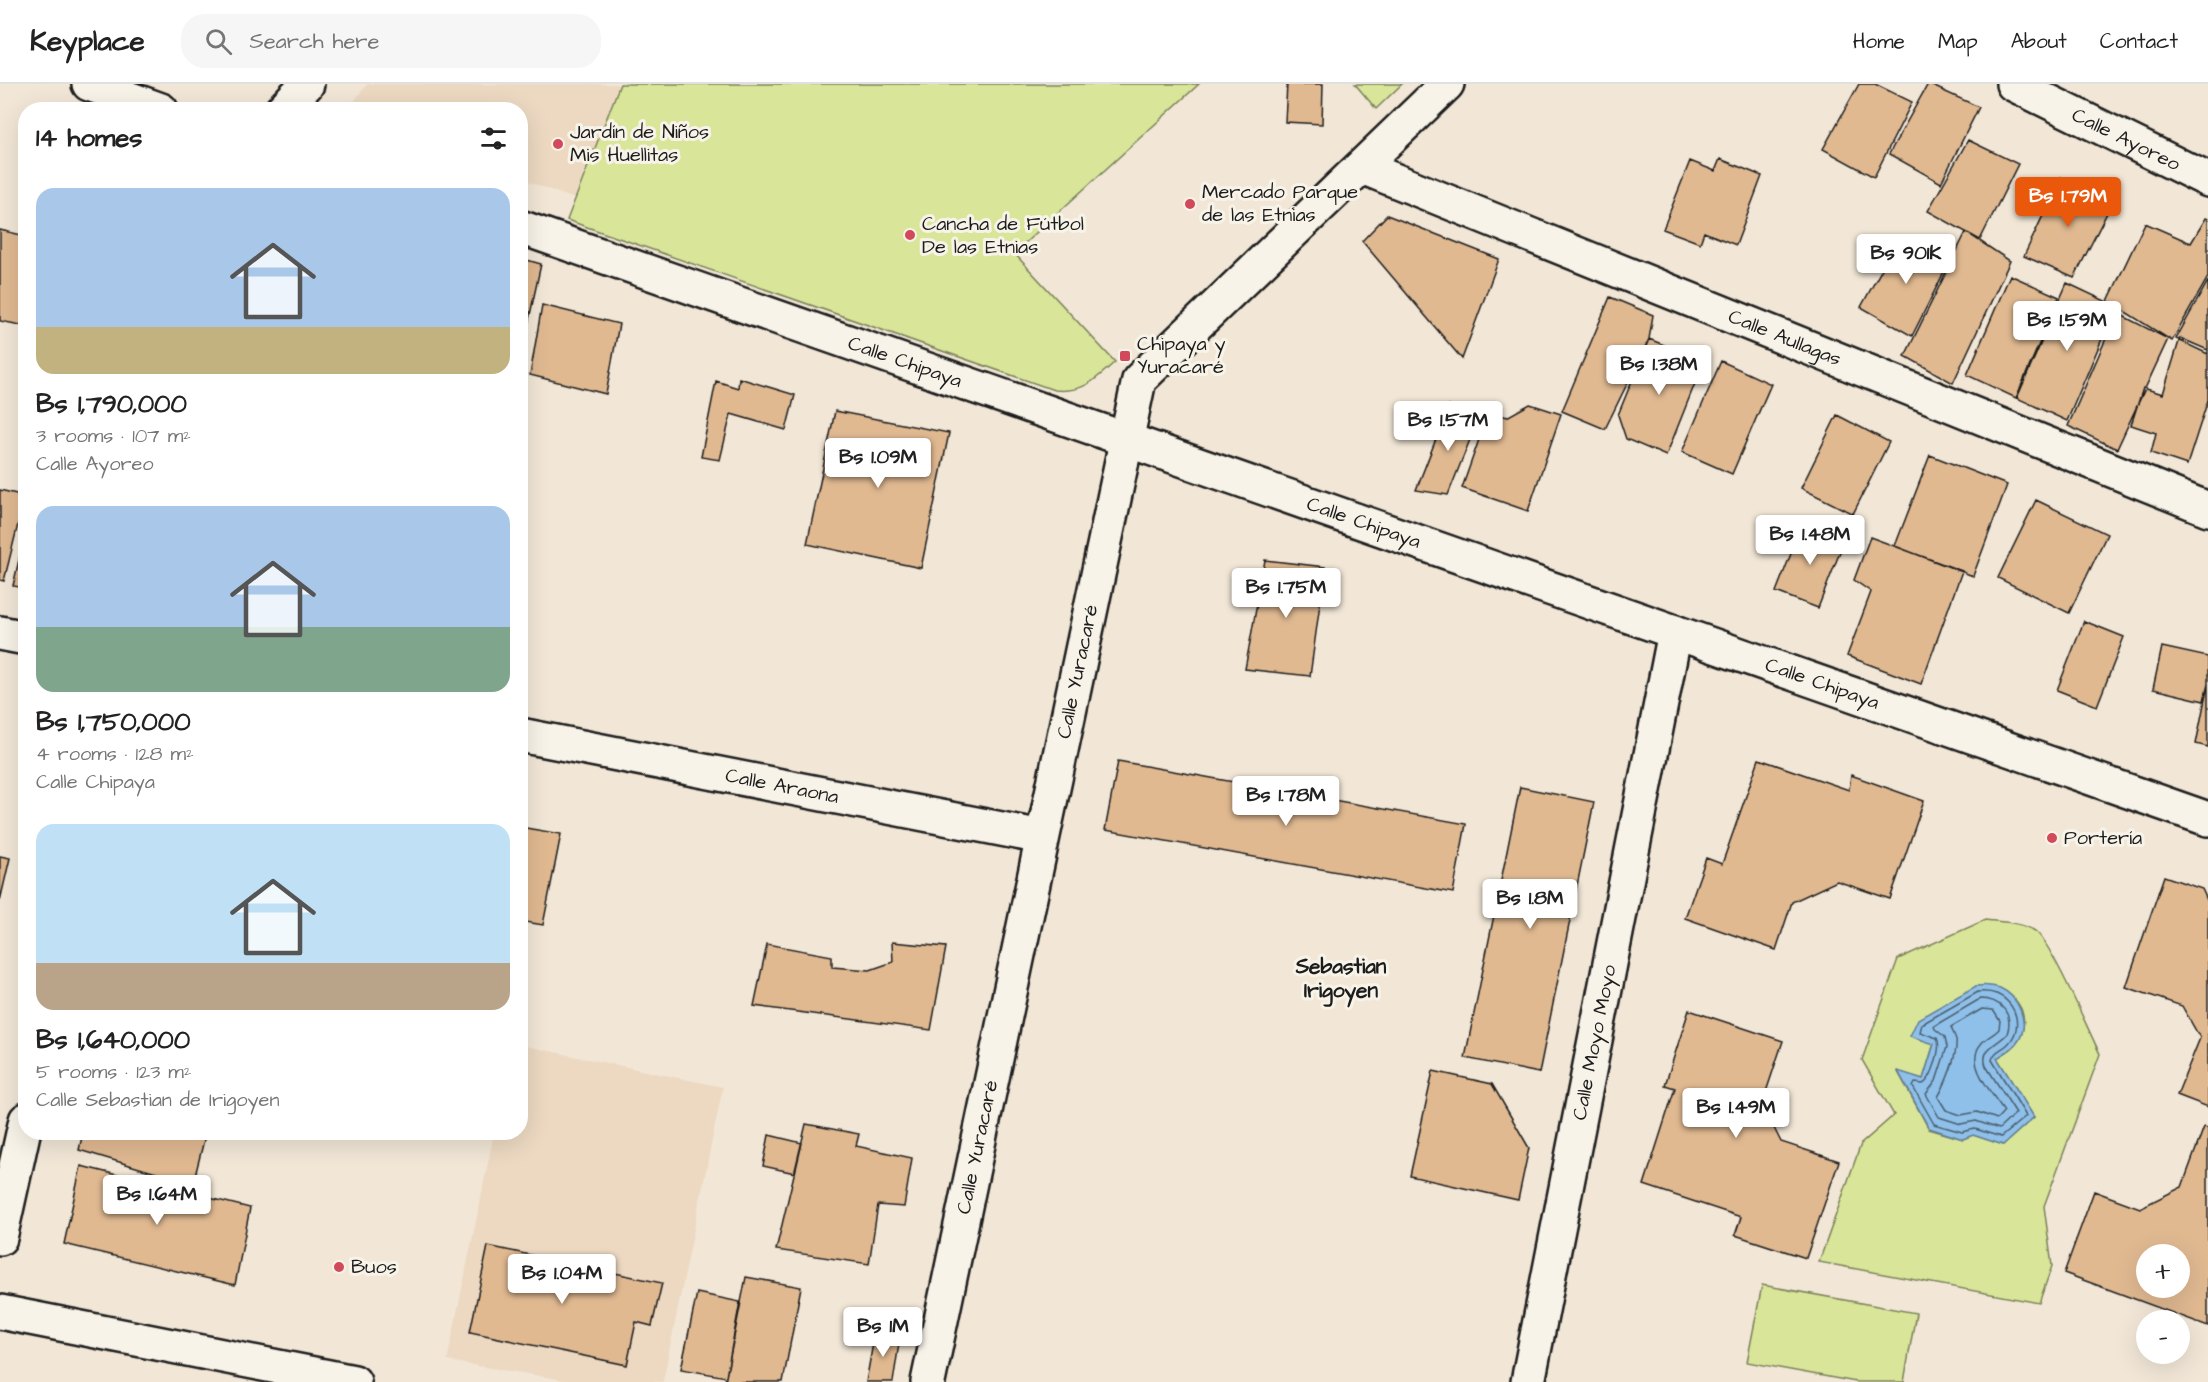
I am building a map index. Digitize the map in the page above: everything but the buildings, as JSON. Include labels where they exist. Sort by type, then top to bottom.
[{"type":"street","points":[[89,84],[139,102]]},
{"type":"street","points":[[290,102],[307,84]]},
{"type":"street","name":"Calle Yuracaré","points":[[928,1382],[1042,837],[1128,442],[1139,380],[1447,84]]},
{"type":"street","name":"Calle Ayoreo","points":[[2013,84],[2208,180]]},
{"type":"street","name":"Calle Aullagas","points":[[1362,167],[2208,509]]},
{"type":"street","name":"Calle Chipaya","points":[[528,230],[2208,819]]},
{"type":"street","name":"Calle Moyo Moyo","points":[[1528,1382],[1675,632]]},
{"type":"street","points":[[0,633],[18,636]]},
{"type":"street","name":"Calle Araona","points":[[528,737],[1042,837]]},
{"type":"street","points":[[0,1238],[22,1140]]},
{"type":"street","points":[[0,1312],[354,1382]]},
{"type":"shaded area","name":"Jardín de Niños Mis Huellitas","points":[[367,84],[620,84],[574,199],[528,182],[528,102],[354,102]]},
{"type":"shaded area","points":[[528,1046],[723,1087],[663,1382],[576,1382],[447,1361],[493,1140],[528,1140]]},
{"type":"green space","points":[[620,84],[1199,84],[1014,253],[1115,362],[1088,384],[1073,390],[1054,390],[567,220]]},
{"type":"green space","points":[[1355,84],[1402,84],[1376,109]]},
{"type":"green space","points":[[1985,920],[2029,928],[2042,939],[2050,952],[2100,1054],[2044,1206],[2052,1266],[2039,1303],[1819,1262],[1861,1144],[1894,1115],[1862,1060],[1898,959]],"holes":[[[1976,986],[1987,986],[2007,993],[2021,1008],[2023,1028],[2019,1040],[1997,1058],[2034,1117],[2003,1145],[1973,1135],[1963,1139],[1929,1129],[1898,1072],[1923,1079],[1934,1043]]]},
{"type":"green space","points":[[1762,1285],[1916,1313],[1904,1382],[1856,1382],[1747,1362]]},
{"type":"water","points":[[1976,986],[2000,988],[2017,1003],[2023,1017],[2019,1040],[1997,1058],[2034,1117],[2003,1145],[1973,1135],[1963,1139],[1929,1128],[1898,1071],[1923,1079],[1934,1044],[1910,1036],[1918,1019]]},
{"type":"place","name":"Jardín de Niños Mis Huellitas","points":[[558,144]]},
{"type":"place","name":"Mercado Parque de las Etnias","points":[[1190,204]]},
{"type":"place","name":"Cancha de Fútbol De las Etnias","points":[[910,235]]},
{"type":"place","name":"Chipaya y Yuracaré","points":[[1125,356]]},
{"type":"place","name":"Portería","points":[[2052,838]]},
{"type":"place","name":"Buos","points":[[339,1267]]},
{"type":"district","name":"Sebastian Irigoyen","points":[[1341,978]]}]
